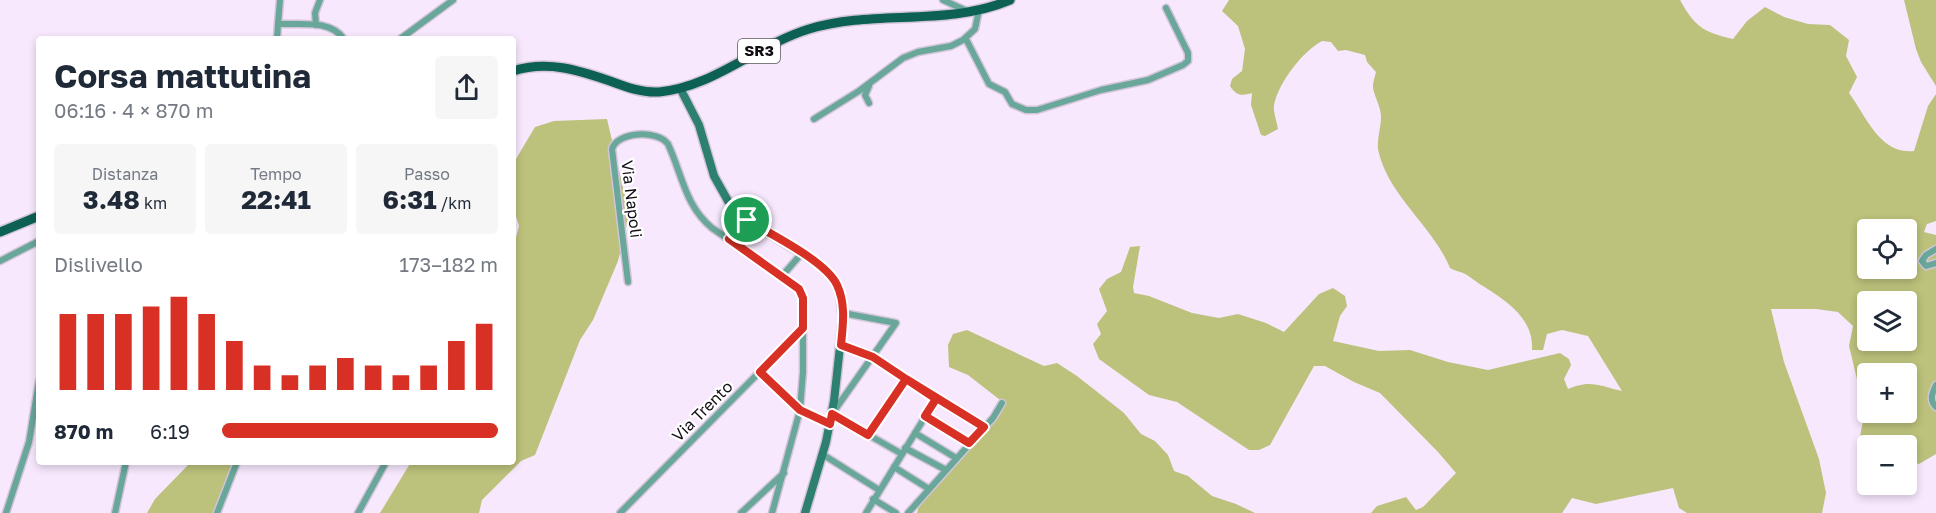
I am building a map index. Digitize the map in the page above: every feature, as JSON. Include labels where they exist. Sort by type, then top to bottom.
[{"type":"main road","name":"SR3","points":[[516,70],[537,66],[563,67],[641,91],[661,91],[705,80],[782,39],[823,26],[846,22],[975,12],[1010,0]]},
{"type":"main road","points":[[680,88],[699,125],[718,186],[730,204],[747,220],[819,264],[835,281],[841,297],[843,312],[841,345],[832,414],[805,513]]},
{"type":"main road","points":[[0,232],[36,217]]},
{"type":"street","points":[[277,36],[280,0]]},
{"type":"street","points":[[316,25],[315,10],[320,0]]},
{"type":"street","points":[[404,36],[453,0]]},
{"type":"street","points":[[814,119],[909,56],[951,46],[966,39],[975,29],[975,12],[943,0]]},
{"type":"street","points":[[966,39],[989,84],[1005,92],[1012,104],[1026,110],[1037,110],[1101,90],[1148,80],[1184,65],[1188,61],[1188,53],[1166,9]]},
{"type":"street","points":[[278,24],[333,28],[341,36]]},
{"type":"street","points":[[869,103],[865,95],[870,82]]},
{"type":"street","name":"Via Napoli","points":[[628,282],[612,149],[618,140],[651,134],[665,140],[692,206],[708,225],[782,276],[802,294],[800,410],[772,513]]},
{"type":"street","points":[[729,239],[747,220]]},
{"type":"street","points":[[0,261],[36,243]]},
{"type":"street","points":[[1936,249],[1926,255],[1922,261],[1926,266],[1936,262]]},
{"type":"street","points":[[782,276],[802,253]]},
{"type":"street","points":[[843,312],[896,323],[832,414],[868,435],[946,470]]},
{"type":"street","name":"Via Trento","points":[[620,513],[803,328]]},
{"type":"street","points":[[841,345],[873,357],[936,399],[984,427]]},
{"type":"street","points":[[760,372],[800,410],[830,424]]},
{"type":"street","points":[[868,435],[906,379]]},
{"type":"street","points":[[1936,385],[1931,397],[1936,407]]},
{"type":"street","points":[[6,513],[29,442],[36,399]]},
{"type":"street","points":[[866,513],[936,399]]},
{"type":"street","points":[[908,513],[993,418],[1002,403]]},
{"type":"street","points":[[925,416],[969,443]]},
{"type":"street","points":[[915,433],[956,458]]},
{"type":"street","points":[[822,454],[879,490]]},
{"type":"street","points":[[115,513],[125,465]]},
{"type":"street","points":[[217,513],[236,465]]},
{"type":"street","points":[[358,513],[384,465]]},
{"type":"street","points":[[894,467],[929,489]]},
{"type":"street","points":[[741,513],[784,473]]},
{"type":"street","points":[[873,499],[896,513]]},
{"type":"green space","points":[[1229,0],[1680,0],[1690,16],[1701,27],[1714,34],[1733,39],[1747,21],[1765,7],[1784,17],[1808,24],[1830,25],[1849,40],[1846,56],[1857,77],[1849,93],[1875,132],[1892,147],[1902,151],[1914,151],[1928,106],[1936,94],[1936,221],[1927,224],[1924,232],[1936,235],[1936,454],[1917,464],[1917,435],[1860,435],[1863,423],[1917,423],[1917,363],[1857,363],[1857,379],[1849,346],[1853,326],[1838,312],[1816,309],[1771,309],[1784,362],[1819,459],[1826,493],[1822,513],[1687,513],[1679,508],[1673,488],[1596,504],[1572,498],[1562,513],[1371,513],[1377,506],[1406,497],[1416,510],[1423,507],[1456,473],[1380,393],[1325,366],[1314,366],[1270,445],[1259,450],[1249,450],[1177,402],[1149,395],[1099,359],[1093,344],[1101,334],[1097,324],[1107,311],[1099,289],[1107,279],[1121,272],[1130,247],[1140,246],[1134,293],[1149,296],[1192,313],[1219,318],[1238,314],[1266,323],[1284,332],[1319,294],[1333,288],[1345,296],[1347,306],[1340,316],[1333,341],[1379,351],[1410,350],[1448,362],[1488,370],[1560,353],[1569,359],[1571,365],[1564,379],[1568,389],[1589,384],[1622,391],[1588,336],[1562,330],[1547,334],[1543,350],[1532,350],[1529,329],[1510,305],[1468,276],[1450,268],[1433,238],[1400,196],[1383,166],[1378,149],[1381,113],[1373,86],[1376,72],[1367,62],[1365,55],[1346,50],[1338,51],[1331,42],[1322,41],[1314,46],[1292,68],[1281,87],[1274,105],[1278,129],[1265,136],[1261,135],[1251,105],[1252,93],[1240,94],[1230,86],[1232,79],[1242,71],[1245,49],[1238,26],[1222,11]]},
{"type":"green space","points":[[1904,0],[1936,0],[1936,86],[1916,49]]},
{"type":"green space","points":[[607,119],[629,213],[618,261],[593,320],[580,340],[535,455],[521,461],[482,500],[479,513],[380,513],[409,465],[516,465],[516,238],[519,226],[516,216],[516,159],[535,127],[554,121]]},
{"type":"green space","points":[[967,330],[1044,366],[1057,363],[1124,413],[1141,434],[1155,441],[1168,455],[1174,471],[1188,476],[1212,496],[1255,513],[917,513],[919,506],[991,426],[1004,403],[968,375],[949,367],[948,345],[953,334]]},
{"type":"green space","points":[[188,465],[232,465],[225,493],[216,513],[147,513],[155,499]]},
{"type":"route","points":[[747,220],[729,239],[802,292],[803,328],[760,372],[800,410],[830,424],[832,414],[868,435],[906,379],[936,399],[984,427],[969,443],[925,416],[936,399],[873,357],[841,345],[842,305],[835,281],[814,261],[747,220]]}]
